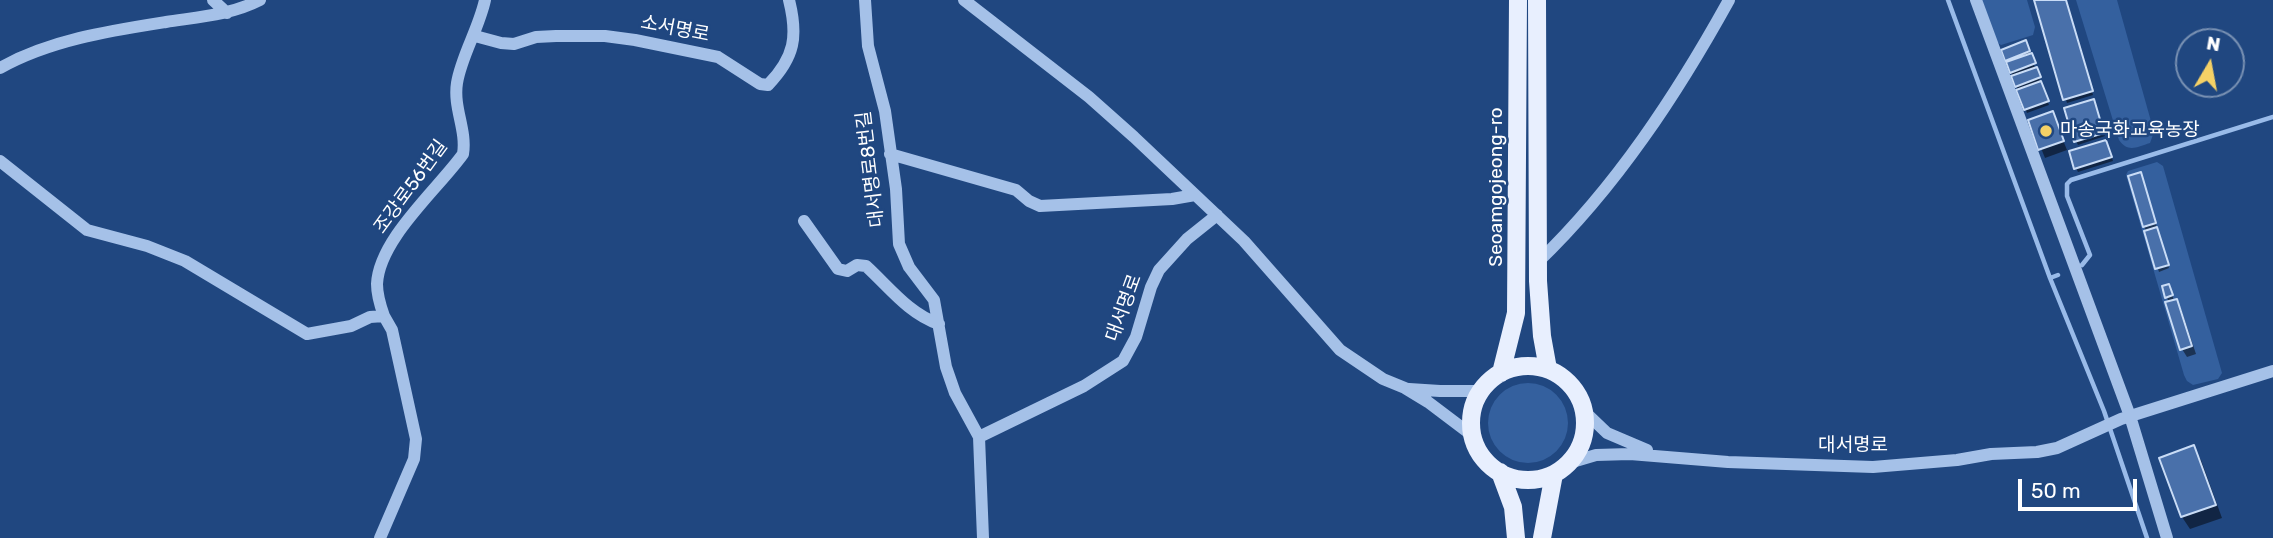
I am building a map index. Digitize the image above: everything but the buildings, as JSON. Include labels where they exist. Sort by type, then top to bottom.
[{"type":"main road","name":"Seoamgojeong-ro","points":[[1501,373],[1516,313],[1518,0]]},
{"type":"main road","points":[[1537,0],[1539,312],[1548,369]]},
{"type":"main road","points":[[1529,366],[1548,369],[1564,379],[1577,393],[1584,411],[1585,429],[1580,447],[1569,463],[1554,474],[1536,479],[1517,479],[1500,472],[1485,461],[1475,445],[1471,426],[1473,408],[1481,391],[1501,373],[1511,368],[1529,366]]},
{"type":"main road","points":[[1500,472],[1513,507],[1516,538]]},
{"type":"main road","points":[[1542,538],[1554,474]]},
{"type":"street","points":[[213,0],[228,13]]},
{"type":"street","points":[[0,68],[42,48],[139,26],[228,13],[260,0]]},
{"type":"street","name":"조강로56번길","points":[[380,538],[414,459],[416,439],[392,330],[377,298],[379,270],[410,217],[463,154],[465,142],[456,105],[457,83],[485,0]]},
{"type":"street","name":"소서명로","points":[[475,36],[514,44],[536,37],[556,36],[605,36],[635,40],[718,57],[760,84],[768,85],[787,61],[794,42],[795,24],[789,0]]},
{"type":"street","name":"대서명로8번길","points":[[865,0],[868,46],[885,111],[896,189],[899,244],[909,267],[933,300],[951,380],[978,437],[983,538]]},
{"type":"street","points":[[964,0],[1089,97],[1217,215],[1244,241],[1340,350],[1383,379],[1405,388],[1454,420],[1473,436]]},
{"type":"street","points":[[1538,262],[1613,181],[1660,112],[1729,0]]},
{"type":"street","points":[[1976,0],[2046,186],[2167,538]]},
{"type":"street","points":[[890,154],[1016,190],[1040,206],[1172,199],[1195,195]]},
{"type":"street","points":[[0,160],[87,230],[147,246],[185,261],[307,334],[351,326],[370,317],[384,316]]},
{"type":"street","name":"대서명로","points":[[978,437],[1084,386],[1123,361],[1136,337],[1159,270],[1187,239],[1217,215]]},
{"type":"street","points":[[804,221],[838,269],[847,271],[857,265],[866,266],[913,311],[924,319],[939,324]]},
{"type":"street","name":"대서명로","points":[[1569,463],[1596,455],[1630,454],[1728,462],[1873,467],[2047,450],[2066,445],[2100,427],[2125,418],[2273,371]]},
{"type":"street","points":[[1405,388],[1481,391]]},
{"type":"street","points":[[1584,411],[1607,433],[1664,456]]},
{"type":"shaded area","points":[[1982,0],[2027,0],[2035,27],[2033,35],[2001,45],[1995,41]]},
{"type":"shaded area","points":[[2076,0],[2117,0],[2154,132],[2150,143],[2129,148],[2119,140]]},
{"type":"shaded area","points":[[2157,162],[2163,166],[2222,373],[2218,379],[2193,385],[2184,375],[2126,175],[2128,171]]},
{"type":"shaded area","points":[[1528,383],[1543,386],[1556,395],[1565,408],[1568,423],[1565,438],[1556,451],[1543,460],[1528,463],[1513,460],[1500,451],[1491,438],[1488,423],[1491,408],[1500,395],[1513,386]]},
{"type":"waterway","points":[[1948,0],[2050,278],[2104,411],[2147,538]]},
{"type":"waterway","points":[[2082,265],[2090,255],[2067,196],[2067,184],[2071,180],[2273,117]]},
{"type":"waterway","points":[[2050,278],[2058,275]]},
{"type":"place","name":"마송국화교육농장","points":[[2046,131]]}]
